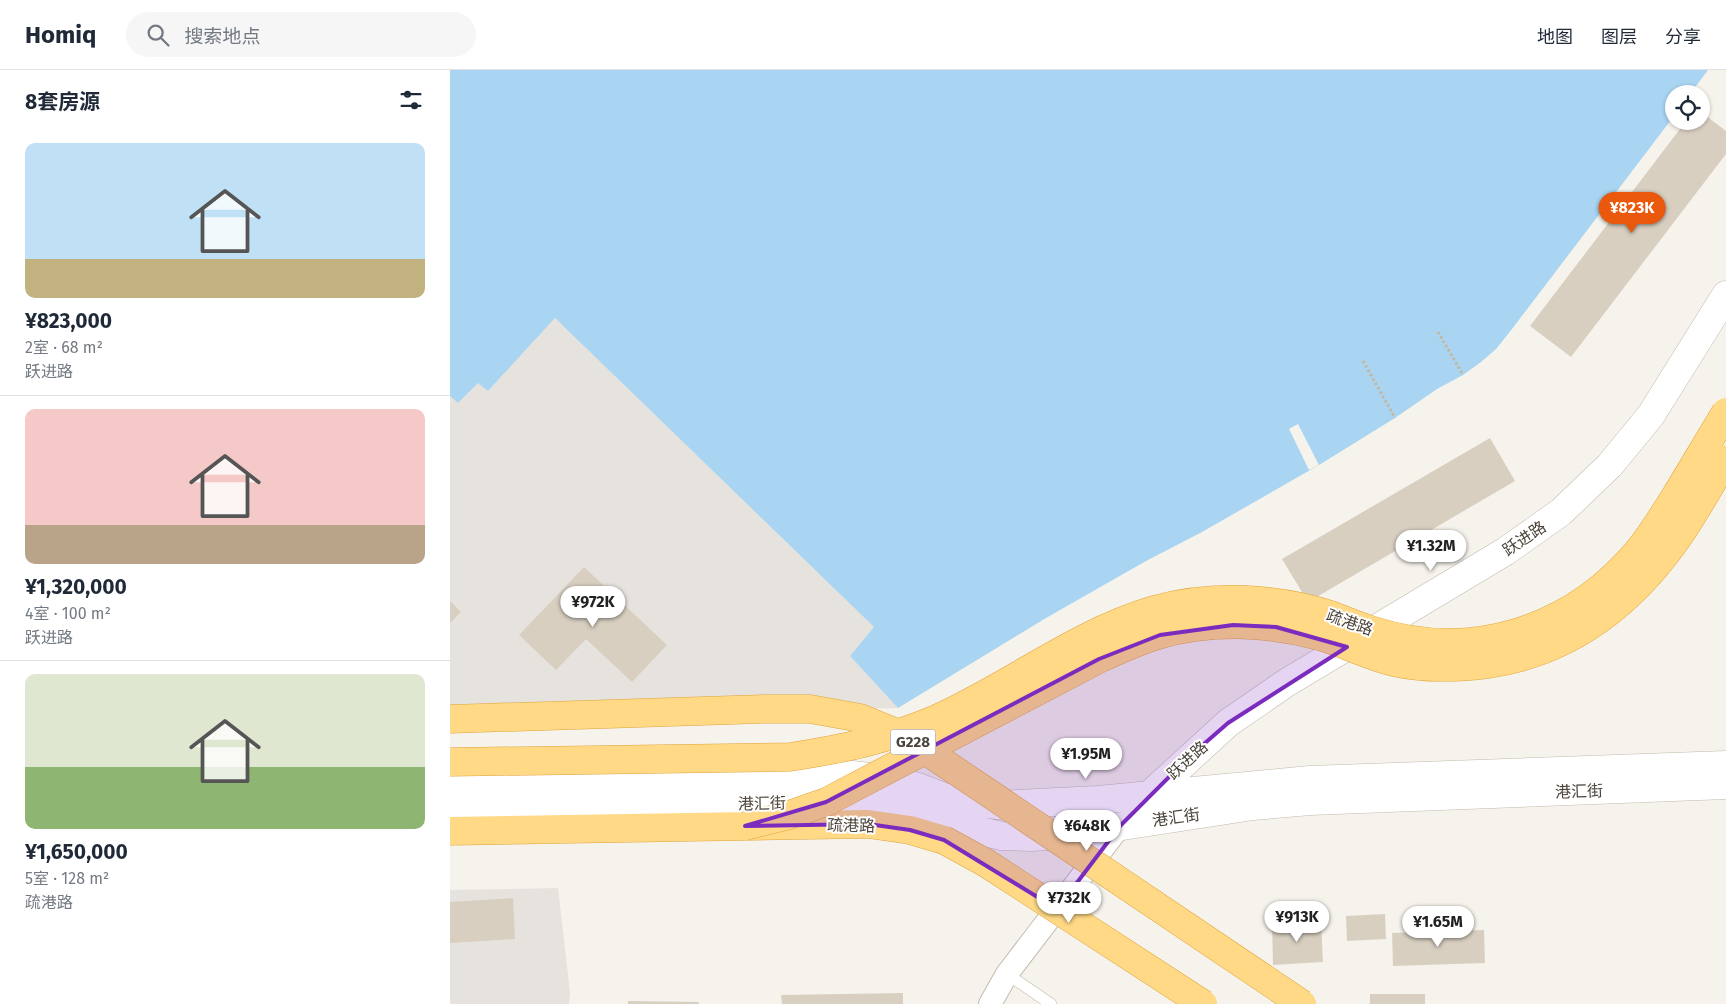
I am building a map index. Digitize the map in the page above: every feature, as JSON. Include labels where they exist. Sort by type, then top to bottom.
[{"type":"highway","name":"疏港路","points":[[450,762],[790,757],[845,748],[893,736],[938,718],[1121,622],[1154,610],[1189,603],[1233,600],[1283,603],[1329,614],[1373,631],[1403,639],[1432,643],[1465,643],[1501,638],[1534,628],[1563,614],[1591,597],[1616,576],[1640,548],[1664,515],[1726,412]]},
{"type":"highway","points":[[745,826],[786,816],[826,802],[1099,659],[1160,635],[1204,627],[1233,625],[1276,628],[1320,636],[1363,653],[1394,662],[1429,666],[1465,667],[1506,661],[1542,651],[1573,636],[1603,618],[1632,593],[1683,530],[1726,458]]},
{"type":"highway","name":"G228","points":[[450,720],[765,708],[810,710],[860,718],[904,736],[1302,1004]]},
{"type":"highway","name":"疏港路","points":[[450,831],[868,824],[910,830],[944,840],[986,863],[1203,1004]]},
{"type":"street","name":"跃进路","points":[[1120,826],[1148,796],[1228,723],[1286,683],[1506,551],[1562,512],[1610,465],[1651,415],[1726,295]]},
{"type":"street","name":"港汇街","points":[[450,782],[852,775],[887,778],[944,797],[997,805],[1098,800],[1310,780],[1726,765]]},
{"type":"street","name":"港汇街","points":[[450,808],[854,802],[900,807],[975,830],[1002,836],[1031,837],[1064,835],[1253,806],[1310,801],[1726,785]]},
{"type":"street","points":[[990,1004],[1007,974],[1120,826]]},
{"type":"lane","points":[[1007,974],[1051,1004]]},
{"type":"path","points":[[1438,332],[1463,375]]},
{"type":"path","points":[[1363,362],[1395,418]]},
{"type":"highlighted area","points":[[1233,625],[1276,627],[1347,647],[1228,723],[1189,757],[1120,826],[1057,909],[944,840],[910,830],[868,824],[745,826],[826,802],[1099,659],[1160,635]]},
{"type":"shaded area","points":[[555,318],[874,627],[850,656],[898,708],[450,721],[450,396],[458,403],[478,382],[488,391]]},
{"type":"shaded area","points":[[558,888],[570,993],[569,1004],[450,1004],[450,890]]},
{"type":"water","points":[[450,70],[1708,70],[1697,85],[1665,85],[1665,128],[1512,329],[1496,349],[1481,362],[1319,465],[1046,618],[898,708],[850,656],[874,627],[555,318],[488,391],[478,383],[458,403],[450,396]]},
{"type":"pier","points":[[1298,424],[1319,465],[1309,470],[1289,429]]},
{"type":"building","points":[[1710,119],[1726,131],[1726,154],[1571,357],[1530,326],[1679,130],[1710,130]]},
{"type":"building","points":[[1490,438],[1515,481],[1308,602],[1282,559]]},
{"type":"building","points":[[584,567],[667,645],[632,682],[586,639],[556,670],[519,635]]},
{"type":"building","points":[[450,601],[461,612],[450,623]]},
{"type":"building","points":[[513,898],[515,939],[450,943],[450,902]]},
{"type":"building","points":[[1385,914],[1386,939],[1347,941],[1346,916]]},
{"type":"building","points":[[1321,921],[1323,962],[1273,965],[1272,924]]},
{"type":"building","points":[[1484,930],[1485,963],[1393,966],[1392,933]]},
{"type":"building","points":[[903,993],[903,1004],[782,1004],[781,995]]},
{"type":"building","points":[[1370,994],[1425,994],[1425,1004],[1370,1004]]},
{"type":"building","points":[[628,1001],[699,1002],[699,1004],[628,1004]]}]
